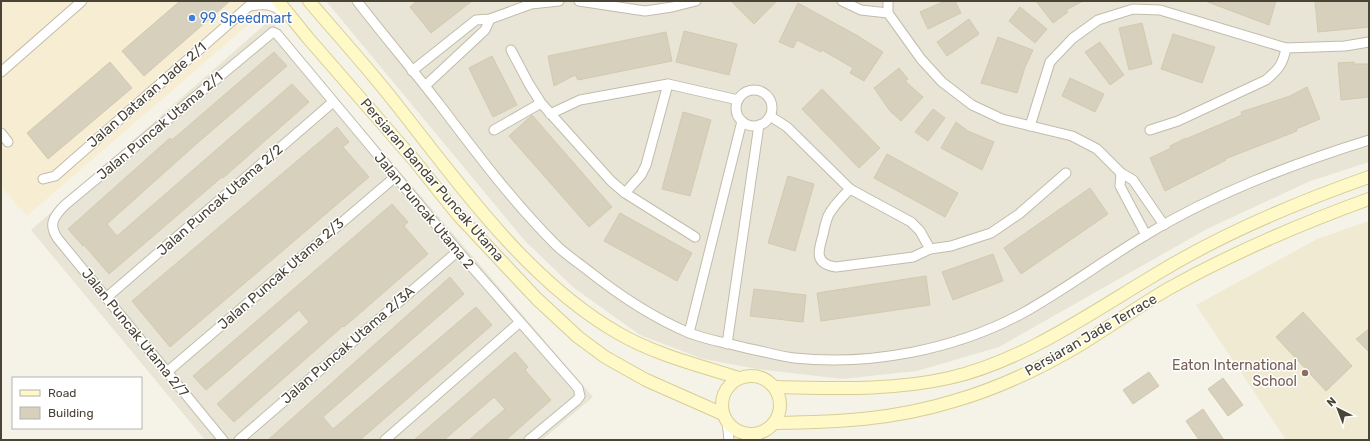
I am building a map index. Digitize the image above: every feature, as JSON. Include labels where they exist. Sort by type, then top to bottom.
[{"type":"street","points":[[1,72],[82,1]]},
{"type":"street","name":"Persiaran Bandar Puncak Utama","points":[[278,1],[308,38],[414,160],[458,215],[532,294],[578,337],[605,357],[646,380],[725,418]]},
{"type":"street","name":"Persiaran Bandar Puncak Utama","points":[[309,1],[392,98],[473,204],[552,284],[594,317],[618,333],[659,353],[739,378]]},
{"type":"street","points":[[356,1],[425,86],[512,198],[559,247],[611,289],[652,314],[689,333],[727,344],[792,358],[848,360],[932,348],[973,334],[1021,314],[1071,284],[1146,235],[1224,194],[1302,162],[1369,140]]},
{"type":"street","points":[[412,71],[476,20],[490,19],[531,4],[559,1]]},
{"type":"street","points":[[579,1],[645,11],[672,8],[696,1]]},
{"type":"street","points":[[842,1],[861,10],[888,13]]},
{"type":"street","points":[[888,1],[888,13],[921,59],[942,82],[972,105],[1002,119],[1072,136],[1097,149],[1121,173],[1133,180],[1164,225]]},
{"type":"street","points":[[248,3],[267,4],[279,9],[308,38]]},
{"type":"street","name":"Jalan Dataran Jade 2/1","points":[[43,179],[55,176],[248,3]]},
{"type":"street","points":[[1030,126],[1050,62],[1072,38],[1098,20],[1133,9],[1160,10],[1286,48],[1345,46],[1369,42]]},
{"type":"street","points":[[425,86],[485,30],[490,19]]},
{"type":"street","name":"Jalan Puncak Utama 2","points":[[273,32],[277,34],[395,176],[578,388],[580,396],[577,400],[529,440]]},
{"type":"street","name":"Jalan Puncak Utama 2/1","points":[[51,223],[56,214],[65,205],[273,32]]},
{"type":"street","points":[[1150,130],[1178,121],[1266,80],[1277,71],[1284,61],[1286,48]]},
{"type":"street","points":[[511,50],[541,103],[611,181],[625,193],[696,237]]},
{"type":"street","points":[[550,114],[580,100],[668,84],[738,100]]},
{"type":"street","points":[[625,193],[641,175],[646,165],[668,84]]},
{"type":"street","points":[[727,344],[759,126],[770,116],[772,105],[767,95],[762,92],[751,90],[746,92],[738,100],[736,111],[742,121],[753,126],[759,126]]},
{"type":"street","name":"Jalan Puncak Utama 2/2","points":[[106,298],[333,102]]},
{"type":"street","points":[[494,130],[541,103]]},
{"type":"street","points":[[770,116],[787,127],[850,190],[912,222],[920,230],[930,249]]},
{"type":"street","points":[[689,333],[742,121]]},
{"type":"street","points":[[1,133],[8,142]]},
{"type":"street","points":[[850,190],[840,200],[828,217],[819,246],[818,255],[821,262],[827,266],[836,267],[912,257],[930,249],[951,246],[991,233],[1019,214],[1066,173]]},
{"type":"street","points":[[1121,173],[1120,186],[1146,235]]},
{"type":"street","name":"Jalan Puncak Utama 2/3","points":[[167,372],[395,176]]},
{"type":"street","name":"Persiaran Jade Terrace","points":[[775,387],[894,387],[950,378],[1008,359],[1070,327],[1159,272],[1254,223],[1369,177]]},
{"type":"street","name":"Persiaran Jade Terrace","points":[[775,422],[845,422],[901,415],[954,401],[1018,378],[1082,343],[1169,289],[1262,240],[1369,199]]},
{"type":"street","name":"Jalan Puncak Utama 2/7","points":[[51,223],[53,232],[58,239],[223,440]]},
{"type":"street","name":"Jalan Puncak Utama 2/3A","points":[[239,440],[458,250]]},
{"type":"street","points":[[385,440],[520,322]]},
{"type":"street","points":[[725,418],[741,432],[757,436],[768,429],[775,422],[779,414],[781,405],[775,387],[768,380],[759,376],[749,375],[732,382],[726,390],[723,398],[725,418],[729,440]]},
{"type":"shaded area","points":[[1,1],[256,1],[264,11],[27,216],[1,187]]},
{"type":"shaded area","points":[[326,1],[1369,1],[1369,162],[1308,182],[1207,229],[999,347],[917,371],[842,379],[757,369],[703,359],[640,335],[574,288],[525,241]]},
{"type":"shaded area","points":[[270,20],[593,397],[542,440],[205,440],[31,230]]},
{"type":"shaded area","name":"Eaton International School","points":[[1369,221],[1369,440],[1286,440],[1196,305],[1317,239]]},
{"type":"building","points":[[180,1],[230,1],[144,76],[122,51]]},
{"type":"building","points":[[417,1],[472,1],[431,33],[410,7]]},
{"type":"building","points":[[731,1],[777,1],[754,24]]},
{"type":"building","points":[[945,1],[955,1],[961,13],[928,29],[920,12]]},
{"type":"building","points":[[1036,1],[1083,1],[1066,10],[1068,12],[1053,23]]},
{"type":"building","points":[[1205,1],[1276,1],[1269,25]]},
{"type":"building","points":[[1315,1],[1369,1],[1369,27],[1318,32]]},
{"type":"building","points":[[798,3],[858,36],[883,52],[864,81],[850,73],[853,68],[822,50],[821,52],[797,40],[793,48],[779,42]]},
{"type":"building","points":[[1020,7],[1047,29],[1035,43],[1009,21]]},
{"type":"building","points":[[969,19],[979,34],[947,56],[937,42]]},
{"type":"building","points":[[1142,23],[1152,64],[1129,70],[1119,28]]},
{"type":"building","points":[[684,31],[737,44],[729,75],[676,62]]},
{"type":"building","points":[[666,32],[672,61],[578,80],[575,75],[554,86],[548,56]]},
{"type":"building","points":[[1173,34],[1215,47],[1202,83],[1161,69]]},
{"type":"building","points":[[998,37],[1033,50],[1025,67],[1017,93],[981,83]]},
{"type":"building","points":[[1100,42],[1124,75],[1110,85],[1085,52]]},
{"type":"building","points":[[274,52],[287,66],[194,146],[107,224],[117,236],[292,84],[309,102],[223,178],[222,177],[109,274],[68,229],[170,138],[172,140]]},
{"type":"building","points":[[492,56],[517,105],[493,117],[469,68]]},
{"type":"building","points":[[110,62],[132,88],[48,159],[27,133]]},
{"type":"building","points":[[1354,62],[1354,64],[1369,64],[1369,97],[1341,100],[1338,63]]},
{"type":"building","points":[[899,68],[908,79],[905,81],[923,97],[901,121],[890,111],[874,88]]},
{"type":"building","points":[[1070,78],[1104,94],[1095,112],[1062,96]]},
{"type":"building","points":[[1307,87],[1320,119],[1296,129],[1297,131],[1225,159],[1226,160],[1165,191],[1150,158],[1171,148],[1170,146],[1186,138],[1242,115],[1241,112],[1290,96]]},
{"type":"building","points":[[822,89],[880,148],[859,168],[802,109]]},
{"type":"building","points":[[933,109],[945,118],[928,141],[915,132]]},
{"type":"building","points":[[683,112],[711,120],[690,196],[662,189]]},
{"type":"building","points":[[532,115],[612,207],[589,227],[509,136]]},
{"type":"building","points":[[956,122],[968,131],[994,142],[982,170],[941,148]]},
{"type":"building","points":[[337,127],[349,142],[343,147],[369,177],[170,347],[132,301]]},
{"type":"building","points":[[887,154],[958,193],[945,217],[874,178]]},
{"type":"building","points":[[788,176],[814,184],[795,251],[768,243]]},
{"type":"building","points":[[1090,188],[1108,214],[1021,274],[1004,248]]},
{"type":"building","points":[[392,204],[408,222],[404,226],[428,254],[344,327],[343,326],[234,422],[217,404],[309,322],[299,310],[206,390],[193,376]]},
{"type":"building","points":[[620,213],[692,253],[677,281],[604,241]]},
{"type":"building","points":[[993,254],[1003,281],[953,300],[942,272]]},
{"type":"building","points":[[926,276],[930,305],[821,321],[817,293]]},
{"type":"building","points":[[450,277],[464,294],[323,417],[333,429],[476,307],[492,325],[360,440],[268,440]]},
{"type":"building","points":[[754,289],[806,295],[803,322],[750,316]]},
{"type":"building","points":[[1303,312],[1352,366],[1326,391],[1276,337]]},
{"type":"building","points":[[1369,329],[1369,352],[1356,339]]},
{"type":"building","points":[[515,352],[528,367],[525,370],[551,400],[506,440],[469,440],[505,409],[494,397],[444,440],[414,440]]},
{"type":"building","points":[[1149,372],[1159,386],[1133,404],[1123,390]]},
{"type":"building","points":[[1223,378],[1243,405],[1228,416],[1208,389]]},
{"type":"building","points":[[1203,409],[1224,440],[1199,440],[1186,421]]},
{"type":"place","name":"99 Speedmart","points":[[192,18]]},
{"type":"place","name":"Eaton International School","points":[[1305,373]]}]
